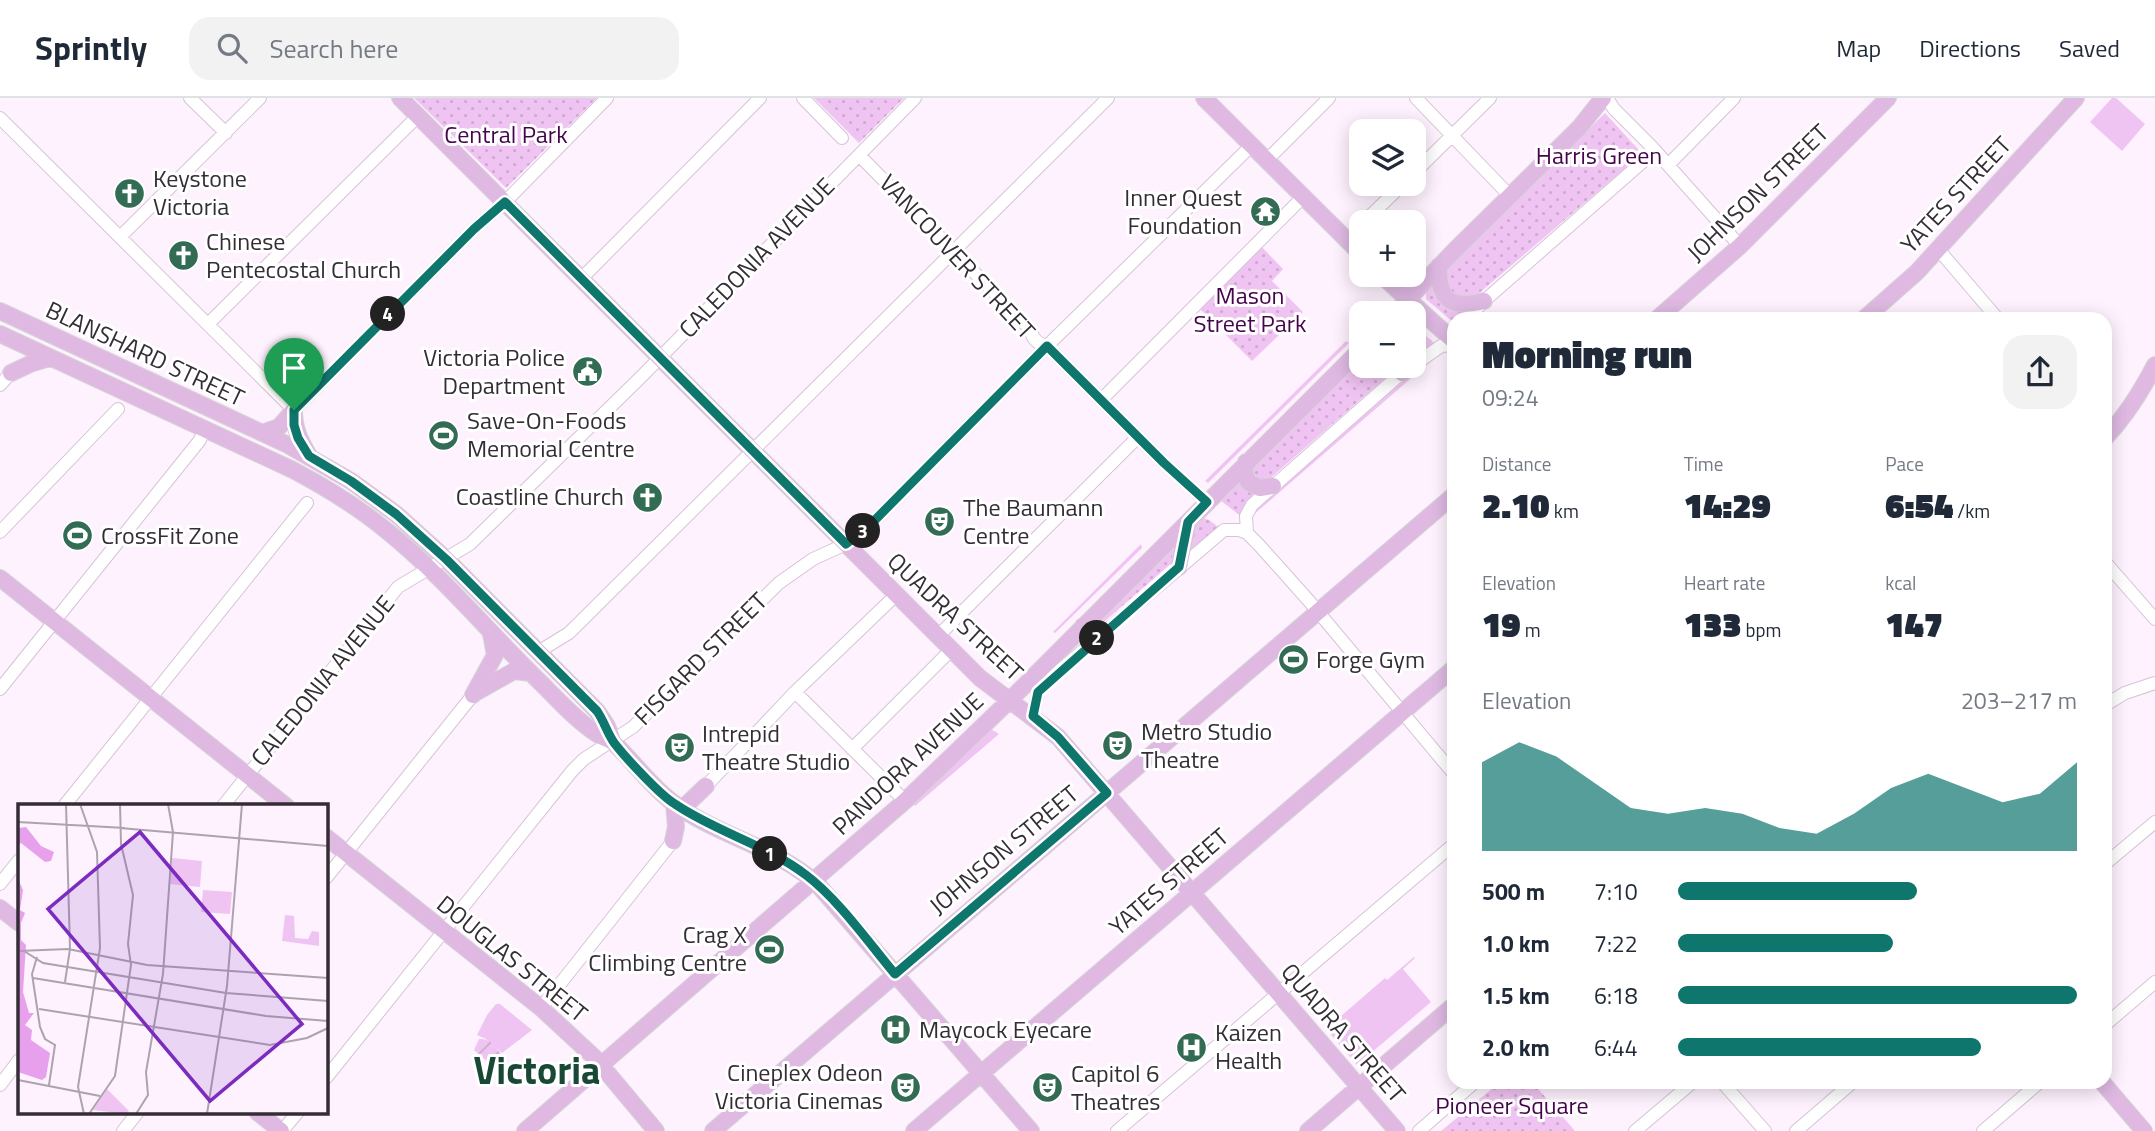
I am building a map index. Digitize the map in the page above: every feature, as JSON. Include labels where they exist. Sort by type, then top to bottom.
[{"type":"main road","name":"QUADRA STREET","points":[[400,98],[979,678],[1058,737],[1397,1131]]},
{"type":"main road","points":[[1408,300],[1579,128],[1605,98]]},
{"type":"main road","name":"JOHNSON STREET","points":[[1665,312],[1740,246],[1888,98]]},
{"type":"main road","points":[[1206,99],[1349,243]]},
{"type":"main road","name":"YATES STREET","points":[[1872,312],[1903,286],[1938,249],[2067,101]]},
{"type":"main road","points":[[1439,266],[1441,290],[1451,302],[1459,305],[1484,301]]},
{"type":"main road","points":[[1394,287],[1447,336]]},
{"type":"main road","name":"BLANSHARD STREET","points":[[0,310],[309,456],[374,497],[447,560],[597,711],[613,741]]},
{"type":"main road","points":[[5,337],[16,354],[6,379]]},
{"type":"main road","name":"BLANSHARD STREET","points":[[5,337],[293,470],[334,493],[389,532],[584,723],[597,734],[613,741],[688,812],[782,860],[814,881],[1031,1131]]},
{"type":"main road","points":[[6,379],[30,364],[50,358]]},
{"type":"main road","name":"PANDORA AVENUE","points":[[525,1131],[905,801],[1010,700],[1349,361]]},
{"type":"main road","points":[[2112,431],[2135,400],[2155,365]]},
{"type":"main road","points":[[197,403],[204,429]]},
{"type":"main road","points":[[262,433],[279,427],[294,410]]},
{"type":"main road","points":[[294,410],[294,425],[298,438],[309,456]]},
{"type":"main road","points":[[1246,462],[1244,469],[1248,482],[1260,488],[1273,486]]},
{"type":"main road","name":"JOHNSON STREET","points":[[713,1131],[1447,501]]},
{"type":"main road","points":[[1179,567],[1188,522]]},
{"type":"main road","points":[[0,578],[284,804]]},
{"type":"main road","points":[[1083,626],[1096,639]]},
{"type":"main road","points":[[473,695],[495,656],[490,632]]},
{"type":"main road","points":[[473,695],[514,671],[531,673]]},
{"type":"main road","name":"YATES STREET","points":[[914,1131],[1447,674]]},
{"type":"main road","points":[[673,841],[676,827],[706,786]]},
{"type":"main road","points":[[673,841],[688,812]]},
{"type":"main road","name":"DOUGLAS STREET","points":[[327,838],[541,1008],[601,1065],[656,1131]]},
{"type":"main road","points":[[0,908],[18,922]]},
{"type":"main road","points":[[1308,1131],[1447,1011]]},
{"type":"main road","points":[[2108,1089],[2144,1131]]},
{"type":"main road","points":[[260,1114],[282,1131]]},
{"type":"street","points":[[190,98],[226,133]]},
{"type":"street","points":[[120,237],[260,98]]},
{"type":"street","points":[[0,118],[294,410],[607,98]]},
{"type":"street","points":[[581,279],[760,98]]},
{"type":"street","points":[[803,98],[842,138]]},
{"type":"street","name":"CALEDONIA AVENUE","points":[[225,804],[398,587],[470,544],[659,358],[915,98]]},
{"type":"street","points":[[538,652],[569,633],[1108,98]]},
{"type":"street","points":[[1267,160],[1329,98]]},
{"type":"street","points":[[1416,98],[1510,195]]},
{"type":"street","points":[[1426,161],[1489,98]]},
{"type":"street","points":[[1605,98],[1740,246]]},
{"type":"street","points":[[1668,165],[1734,98]]},
{"type":"street","points":[[208,324],[418,116]]},
{"type":"street","name":"FISGARD STREET","points":[[327,1077],[572,771],[584,759],[634,727],[779,583],[813,559],[846,544],[868,527],[1252,145]]},
{"type":"street","points":[[1474,312],[1655,151]]},
{"type":"street","name":"VANCOUVER STREET","points":[[859,155],[1031,330],[1031,336],[1047,346],[1207,502]]},
{"type":"street","points":[[1376,210],[1391,196]]},
{"type":"street","points":[[1102,399],[1303,197]]},
{"type":"street","points":[[1346,240],[1349,237]]},
{"type":"street","points":[[1938,249],[1992,312]]},
{"type":"street","points":[[1426,356],[1447,345]]},
{"type":"street","points":[[1247,533],[1246,516],[1249,510],[1397,378]]},
{"type":"street","points":[[0,532],[118,409]]},
{"type":"street","points":[[0,689],[200,440],[204,429]]},
{"type":"street","points":[[937,636],[1138,437]]},
{"type":"street","points":[[66,804],[307,503]]},
{"type":"street","points":[[1033,716],[1038,692],[1179,567],[1224,530],[1233,528],[1247,533],[1318,611],[1447,766]]},
{"type":"street","points":[[2112,570],[2155,620]]},
{"type":"street","points":[[706,786],[796,692],[896,595]]},
{"type":"street","points":[[852,749],[951,650]]},
{"type":"street","points":[[2112,701],[2125,693],[2155,683]]},
{"type":"street","points":[[796,692],[905,801]]},
{"type":"street","points":[[327,877],[473,695]]},
{"type":"street","points":[[2112,858],[2155,821]]},
{"type":"street","points":[[541,1008],[673,841]]},
{"type":"street","points":[[1117,1131],[1447,850]]},
{"type":"street","points":[[0,884],[18,861]]},
{"type":"street","points":[[2112,1019],[2155,982]]},
{"type":"street","points":[[0,1085],[18,1061]]},
{"type":"street","points":[[1419,1131],[1467,1089]]},
{"type":"street","points":[[1635,1131],[1685,1089]]},
{"type":"street","points":[[1728,1089],[1765,1131]]},
{"type":"street","points":[[1796,1131],[1845,1089]]},
{"type":"street","points":[[1983,1131],[2032,1089]]},
{"type":"street","points":[[123,1131],[136,1114]]},
{"type":"street","points":[[282,1131],[296,1114]]},
{"type":"green space","name":"Central Park","points":[[414,98],[597,98],[506,188]]},
{"type":"green space","points":[[814,98],[904,98],[859,143]]},
{"type":"green space","points":[[2112,98],[2116,98],[2145,124],[2122,151],[2090,122]]},
{"type":"green space","name":"Harris Green","points":[[1605,113],[1638,149],[1637,158],[1477,295],[1468,300],[1446,290],[1447,270]]},
{"type":"green space","name":"Mason Street Park","points":[[1262,247],[1283,269],[1272,281],[1303,312],[1252,361],[1200,309]]},
{"type":"green space","points":[[1434,282],[1468,309],[1466,312],[1447,312],[1447,317],[1426,299],[1426,291]]},
{"type":"green space","points":[[1426,336],[1433,342],[1434,345],[1426,351]]},
{"type":"green space","points":[[1346,341],[1349,343],[1208,483],[1205,481]]},
{"type":"green space","points":[[1437,352],[1439,354],[1426,365],[1426,361]]},
{"type":"green space","points":[[1349,367],[1349,378],[1385,378],[1266,482],[1257,483],[1250,469]]},
{"type":"green space","points":[[1407,378],[1411,378],[1252,516],[1256,508]]},
{"type":"green space","points":[[1240,475],[1259,492],[1243,518],[1220,500]]},
{"type":"green space","points":[[1203,518],[1220,528],[1189,554],[1192,526]]},
{"type":"green space","points":[[1182,537],[1174,561],[1105,621],[1100,630],[1094,631],[1091,627]]},
{"type":"green space","points":[[1141,544],[1142,548],[1055,633],[1053,632]]},
{"type":"green space","points":[[991,729],[999,734],[915,806],[913,804]]},
{"type":"green space","points":[[1414,957],[1403,969],[1431,1002],[1357,1065],[1326,1029],[1385,978],[1387,980]]},
{"type":"green space","points":[[496,1004],[500,1004],[532,1030],[502,1053],[477,1035]]},
{"type":"green space","points":[[479,1039],[489,1041],[501,1054],[489,1063],[474,1050]]},
{"type":"green space","name":"Pioneer Square","points":[[1492,1089],[1538,1089],[1575,1131],[1441,1131]]},
{"type":"place","name":"Keystone Victoria","points":[[130,193]]},
{"type":"place","name":"Inner Quest Foundation","points":[[1265,212]]},
{"type":"place","name":"Chinese Pentecostal Church","points":[[183,256]]},
{"type":"place","name":"Victoria Police Department","points":[[588,372]]},
{"type":"place","name":"Save-On-Foods Memorial Centre","points":[[444,435]]},
{"type":"place","name":"Coastline Church","points":[[647,497]]},
{"type":"place","name":"The Baumann Centre","points":[[940,522]]},
{"type":"place","name":"CrossFit Zone","points":[[78,536]]},
{"type":"place","name":"Forge Gym","points":[[1293,660]]},
{"type":"place","name":"Metro Studio Theatre","points":[[1118,746]]},
{"type":"place","name":"Intrepid Theatre Studio","points":[[679,748]]},
{"type":"place","name":"Crag X Climbing Centre","points":[[770,949]]},
{"type":"place","name":"Maycock Eyecare","points":[[896,1030]]},
{"type":"place","name":"Kaizen Health","points":[[1192,1047]]},
{"type":"place","name":"Cineplex Odeon Victoria Cinemas","points":[[906,1087]]},
{"type":"place","name":"Capitol 6 Theatres","points":[[1048,1088]]},
{"type":"district","name":"Victoria","points":[[537,1071]]},
{"type":"route","points":[[505,202],[846,544],[868,527],[1047,346],[1207,502],[1188,522],[1179,567],[1045,683],[1035,700],[1033,716],[1058,737],[1107,793],[895,974],[826,893],[804,873],[667,799],[613,741],[597,711],[447,560],[374,497],[309,456],[298,438],[294,425],[294,410],[474,229],[505,202]]}]
